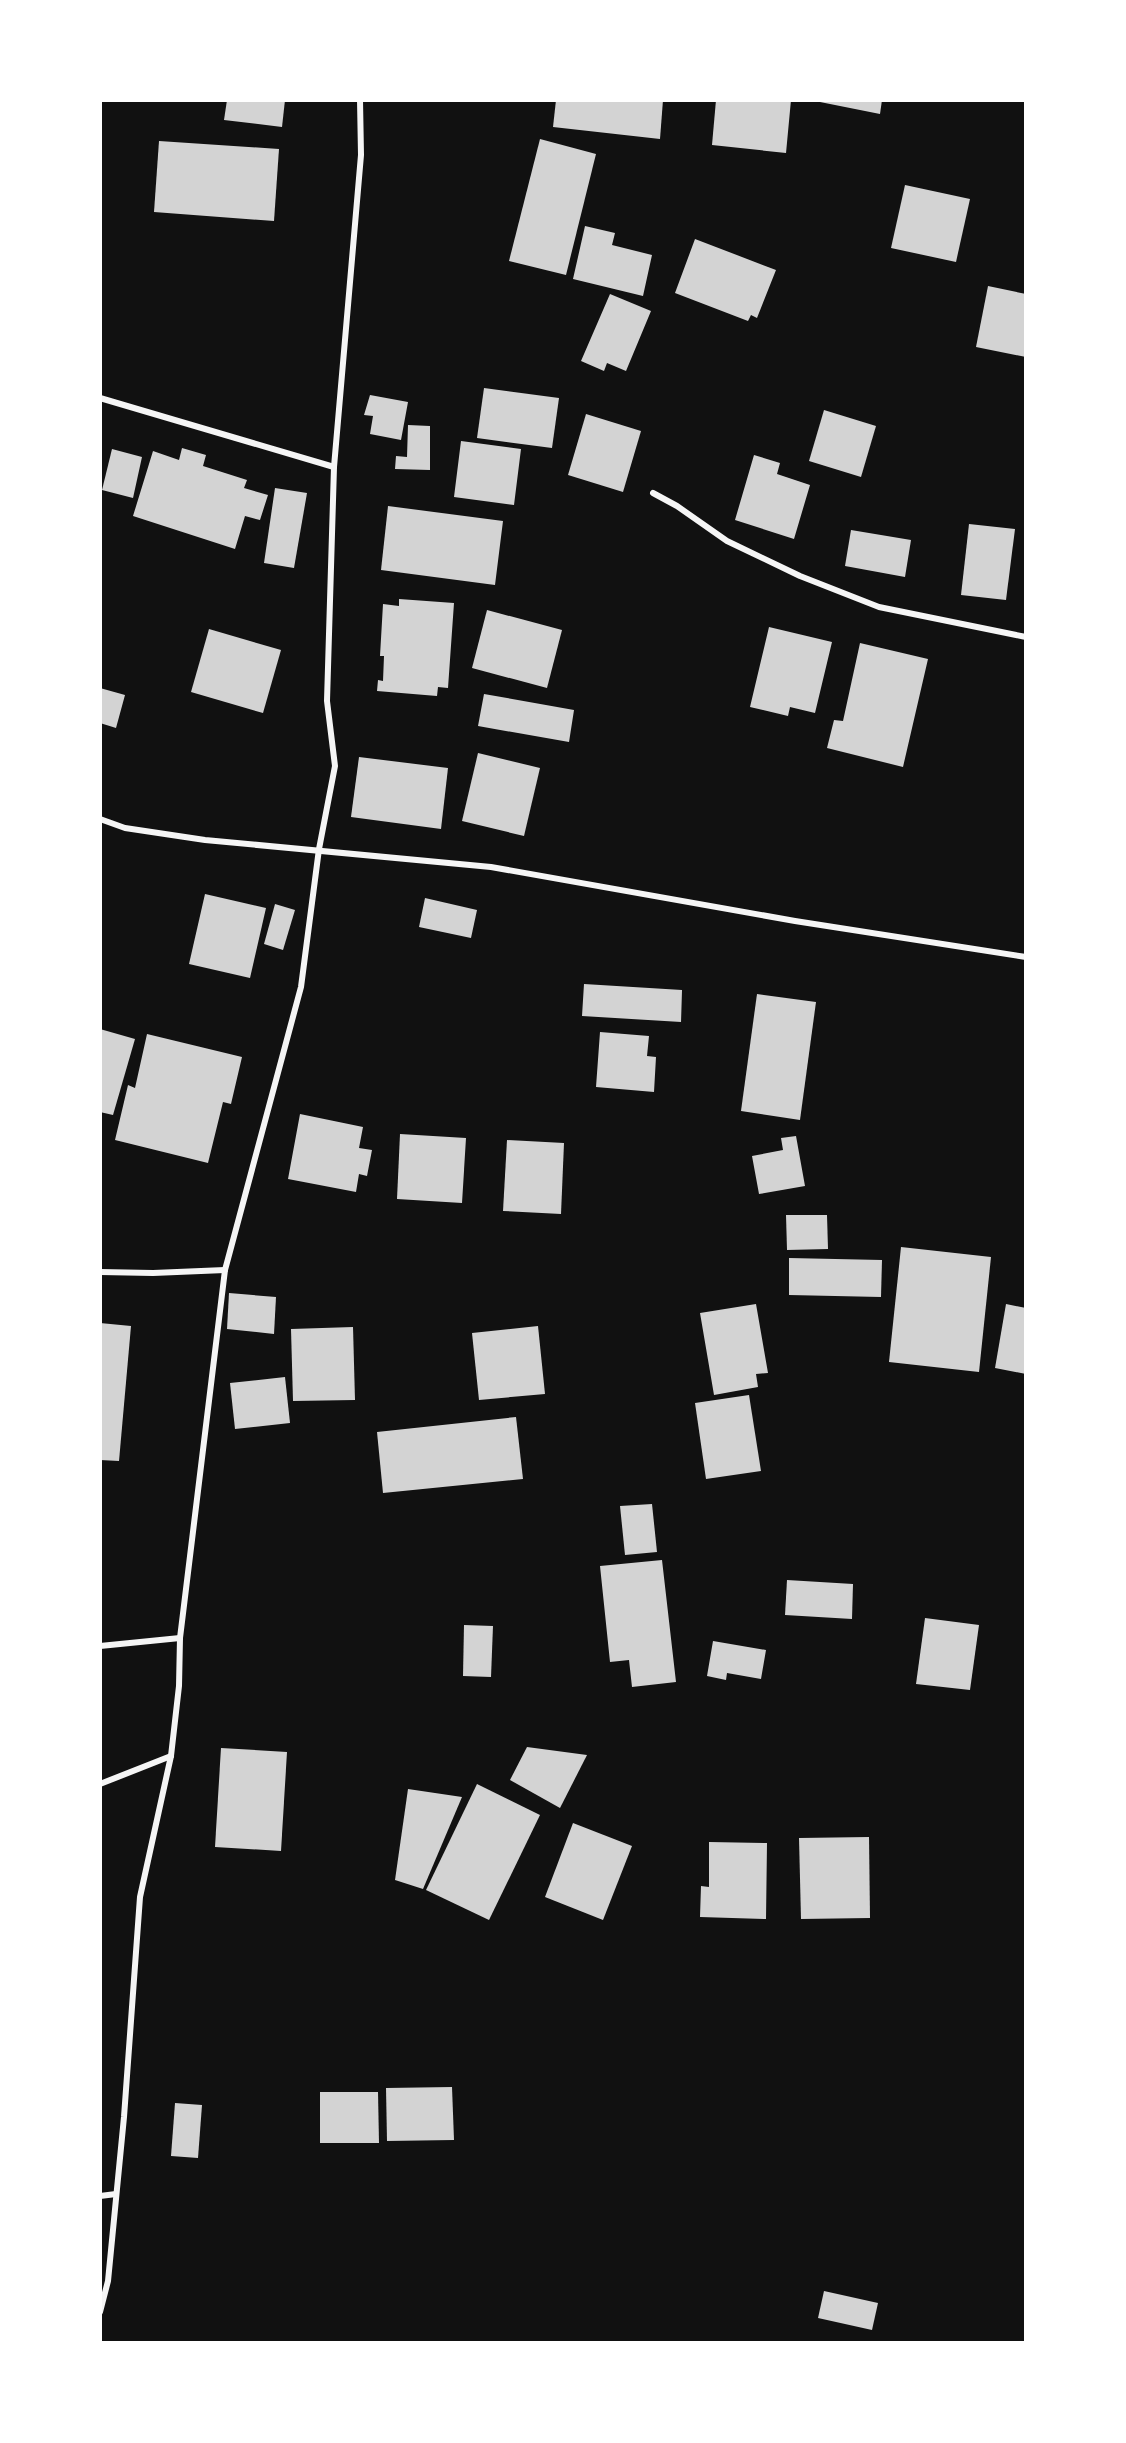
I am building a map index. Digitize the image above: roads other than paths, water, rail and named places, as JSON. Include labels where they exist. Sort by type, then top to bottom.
[{"type":"street","points":[[100,2312],[108,2281],[124,2117],[140,1897],[171,1756],[179,1686],[180,1638],[225,1269],[301,987],[320,849],[335,766],[327,701],[334,467],[361,155],[360,100]]},
{"type":"street","points":[[100,399],[334,467]]},
{"type":"street","points":[[653,493],[677,506],[727,541],[800,576],[879,607],[1026,638]]},
{"type":"street","points":[[100,819],[125,828],[205,840],[320,849],[491,867],[783,919],[1026,957]]},
{"type":"street","points":[[100,1272],[153,1273],[225,1269]]},
{"type":"street","points":[[100,1646],[180,1638]]},
{"type":"street","points":[[100,1784],[171,1756]]},
{"type":"street","points":[[100,2196],[116,2194]]}]
